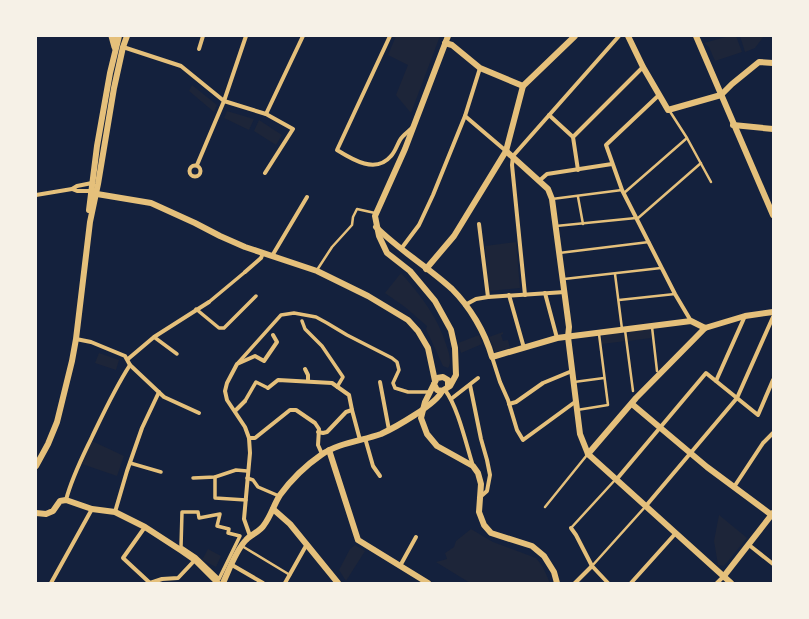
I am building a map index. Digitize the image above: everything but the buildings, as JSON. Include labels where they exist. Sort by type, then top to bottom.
[{"type":"main road","points":[[112,36],[115,47]]},
{"type":"street","points":[[93,193],[92,183],[97,146],[115,47],[119,36]]},
{"type":"street","points":[[123,36],[123,47]]},
{"type":"street","points":[[36,466],[48,444],[57,422],[72,361],[90,222],[89,210],[123,47],[127,36]]},
{"type":"street","points":[[199,49],[203,36]]},
{"type":"street","points":[[197,165],[224,101],[246,36]]},
{"type":"street","points":[[266,114],[303,36]]},
{"type":"street","points":[[390,36],[337,150],[352,159],[371,166],[381,164],[391,156],[401,138],[412,128]]},
{"type":"street","points":[[426,269],[454,236],[506,151],[523,86],[575,36]]},
{"type":"street","points":[[525,295],[512,165],[513,156],[619,36]]},
{"type":"street","points":[[628,36],[643,67],[668,110],[721,95],[759,62],[773,63]]},
{"type":"street","points":[[696,36],[773,215]]},
{"type":"street","points":[[72,189],[151,203],[220,236],[263,253],[317,271],[368,296],[408,320],[418,331],[428,348],[436,388],[445,389],[454,381],[456,375],[455,348],[451,330],[435,301],[410,271],[387,253],[381,242],[376,226],[375,213],[405,149],[446,39],[480,68],[523,86]]},
{"type":"street","points":[[123,47],[180,66],[224,101],[266,114],[293,129],[265,173]]},
{"type":"street","points":[[573,137],[643,67]]},
{"type":"street","points":[[401,249],[419,224],[433,195],[465,116],[480,68]]},
{"type":"street","points":[[106,98],[113,94]]},
{"type":"street","points":[[659,95],[606,145],[623,192],[661,268],[691,322]]},
{"type":"street","points":[[549,115],[573,137],[578,170]]},
{"type":"street","points":[[465,116],[513,156],[548,189],[552,199],[569,327],[568,337],[576,410],[580,434],[588,454],[615,480],[731,583]]},
{"type":"street","points":[[733,124],[773,129]]},
{"type":"street","points":[[93,193],[100,153],[97,146]]},
{"type":"street","points":[[539,181],[547,174],[612,164]]},
{"type":"street","points":[[36,196],[72,189],[77,186],[92,183]]},
{"type":"street","points":[[90,222],[94,217],[100,199],[106,196]]},
{"type":"street","points":[[272,256],[307,197]]},
{"type":"street","points":[[479,224],[488,297]]},
{"type":"street","points":[[376,226],[401,249],[452,290],[465,305],[480,328],[492,357],[517,430],[523,440],[575,402]]},
{"type":"street","points":[[128,359],[154,337],[209,302],[261,258],[263,253]]},
{"type":"street","points":[[465,305],[476,299],[488,297],[565,292]]},
{"type":"street","points":[[545,294],[557,338]]},
{"type":"street","points":[[510,295],[524,348]]},
{"type":"street","points":[[196,309],[219,328],[224,328],[256,296]]},
{"type":"street","points":[[588,454],[632,404],[705,328],[745,316],[773,312]]},
{"type":"street","points":[[250,536],[244,520],[250,453],[249,438],[245,427],[227,400],[225,391],[227,383],[238,364],[281,315],[294,313],[316,317],[397,362],[399,370],[392,383],[395,388],[408,392],[430,392]]},
{"type":"street","points":[[716,381],[745,316]]},
{"type":"street","points":[[645,507],[737,398],[773,317]]},
{"type":"street","points":[[302,321],[305,329],[322,346],[343,377],[338,387]]},
{"type":"street","points":[[492,357],[557,338],[691,322],[705,328]]},
{"type":"street","points":[[238,364],[255,356],[264,361],[277,342],[273,335]]},
{"type":"street","points":[[154,337],[177,354]]},
{"type":"street","points":[[76,339],[91,342],[125,356],[130,365],[164,397],[199,413]]},
{"type":"street","points":[[456,364],[452,372],[434,382],[421,418],[427,434],[436,446],[473,466]]},
{"type":"street","points":[[66,500],[71,480],[114,390],[130,365]]},
{"type":"street","points":[[220,582],[232,565],[241,546],[250,536],[260,530],[280,496],[303,469],[329,450],[389,430],[423,409],[440,396],[448,382],[432,366]]},
{"type":"street","points":[[305,369],[308,375],[308,382]]},
{"type":"street","points":[[509,404],[516,402],[543,383],[572,371]]},
{"type":"street","points":[[615,480],[706,373],[758,415],[773,380]]},
{"type":"street","points":[[451,399],[478,378]]},
{"type":"street","points":[[235,411],[245,401],[256,382],[268,388],[278,380],[332,383],[349,395],[352,410],[362,439],[373,466],[380,476]]},
{"type":"street","points":[[380,382],[389,430]]},
{"type":"street","points":[[470,385],[490,475],[487,491],[479,498]]},
{"type":"street","points":[[445,389],[451,399],[473,466],[478,473],[481,484],[478,512],[484,526],[491,533],[532,546],[544,556],[554,572],[557,583]]},
{"type":"street","points":[[115,512],[142,428],[159,392]]},
{"type":"street","points":[[632,404],[734,487],[772,514],[749,545],[717,583]]},
{"type":"street","points":[[249,438],[255,438],[290,410],[296,410],[315,423],[318,432],[318,445],[322,454]]},
{"type":"street","points":[[318,432],[327,432],[346,412],[352,410]]},
{"type":"street","points":[[734,487],[763,443],[773,433]]},
{"type":"street","points":[[329,450],[358,540],[400,566],[418,581],[428,583]]},
{"type":"street","points":[[130,463],[161,472]]},
{"type":"street","points":[[193,478],[215,477],[236,470],[248,471]]},
{"type":"street","points":[[215,477],[215,498],[246,500]]},
{"type":"street","points":[[247,478],[253,480],[258,487],[280,496]]},
{"type":"street","points":[[36,513],[46,514],[53,511],[60,501],[66,500],[92,509],[115,512],[145,527],[195,560],[220,582]]},
{"type":"street","points":[[50,583],[92,509]]},
{"type":"street","points":[[273,509],[290,524],[336,582]]},
{"type":"street","points":[[182,512],[198,512],[199,518],[220,514],[217,526],[229,529],[228,533],[240,536],[220,582],[197,558],[181,547],[182,512]]},
{"type":"street","points":[[145,527],[123,558],[150,583],[162,579],[178,578],[195,560]]},
{"type":"street","points":[[571,528],[592,566],[608,583]]},
{"type":"street","points":[[631,583],[675,534]]},
{"type":"street","points":[[400,566],[416,537]]},
{"type":"street","points":[[285,583],[307,544]]},
{"type":"street","points":[[749,545],[773,564]]},
{"type":"street","points":[[232,565],[263,583]]},
{"type":"street","points":[[576,583],[592,566]]},
{"type":"lane","points":[[668,110],[687,138],[711,182]]},
{"type":"lane","points":[[552,199],[623,192],[687,138]]},
{"type":"lane","points":[[556,226],[636,219],[701,163]]},
{"type":"lane","points":[[578,197],[583,224]]},
{"type":"lane","points":[[317,271],[332,247],[352,225],[353,217],[357,209],[375,213]]},
{"type":"lane","points":[[559,253],[648,242]]},
{"type":"lane","points":[[563,280],[661,268]]},
{"type":"lane","points":[[615,274],[634,391]]},
{"type":"lane","points":[[619,300],[675,294]]},
{"type":"lane","points":[[652,327],[658,371]]},
{"type":"lane","points":[[576,410],[608,404],[598,333]]},
{"type":"lane","points":[[573,382],[605,378]]},
{"type":"lane","points":[[545,507],[588,454]]},
{"type":"lane","points":[[571,528],[615,480]]},
{"type":"lane","points":[[592,566],[645,507]]},
{"type":"lane","points":[[241,546],[290,575]]},
{"type":"shaded area","points":[[396,36],[440,36],[411,113],[396,95],[408,65],[388,55]]},
{"type":"shaded area","points":[[729,36],[736,36],[742,52],[715,61],[709,47],[704,43]]},
{"type":"shaded area","points":[[740,36],[764,36],[755,48],[745,52]]},
{"type":"shaded area","points":[[192,85],[217,105],[214,112],[189,91]]},
{"type":"shaded area","points":[[227,111],[254,119],[249,130],[224,118]]},
{"type":"shaded area","points":[[259,120],[282,135],[276,145],[254,131]]},
{"type":"shaded area","points":[[516,242],[520,288],[489,291],[485,246]]},
{"type":"shaded area","points":[[401,273],[428,307],[439,326],[449,355],[450,363],[448,368],[443,366],[426,329],[427,326],[405,307],[385,293]]},
{"type":"shaded area","points":[[648,329],[651,331],[651,338],[628,341],[627,335],[629,332]]},
{"type":"shaded area","points":[[503,332],[501,335],[503,341],[508,340],[510,348],[495,352],[489,337]]},
{"type":"shaded area","points":[[620,332],[624,335],[626,341],[602,344],[602,336]]},
{"type":"shaded area","points":[[479,335],[482,344],[461,353],[458,343]]},
{"type":"shaded area","points":[[99,353],[119,360],[116,370],[95,363]]},
{"type":"shaded area","points":[[92,441],[124,456],[117,476],[82,464]]},
{"type":"shaded area","points":[[719,515],[747,538],[724,566],[718,565],[714,541]]},
{"type":"shaded area","points":[[471,529],[493,542],[536,558],[543,567],[550,583],[470,583],[436,562],[447,559],[445,553],[454,547],[456,541]]},
{"type":"shaded area","points":[[355,545],[365,551],[346,581],[339,570],[350,549]]},
{"type":"shaded area","points":[[208,549],[221,556],[216,567],[202,560]]}]
